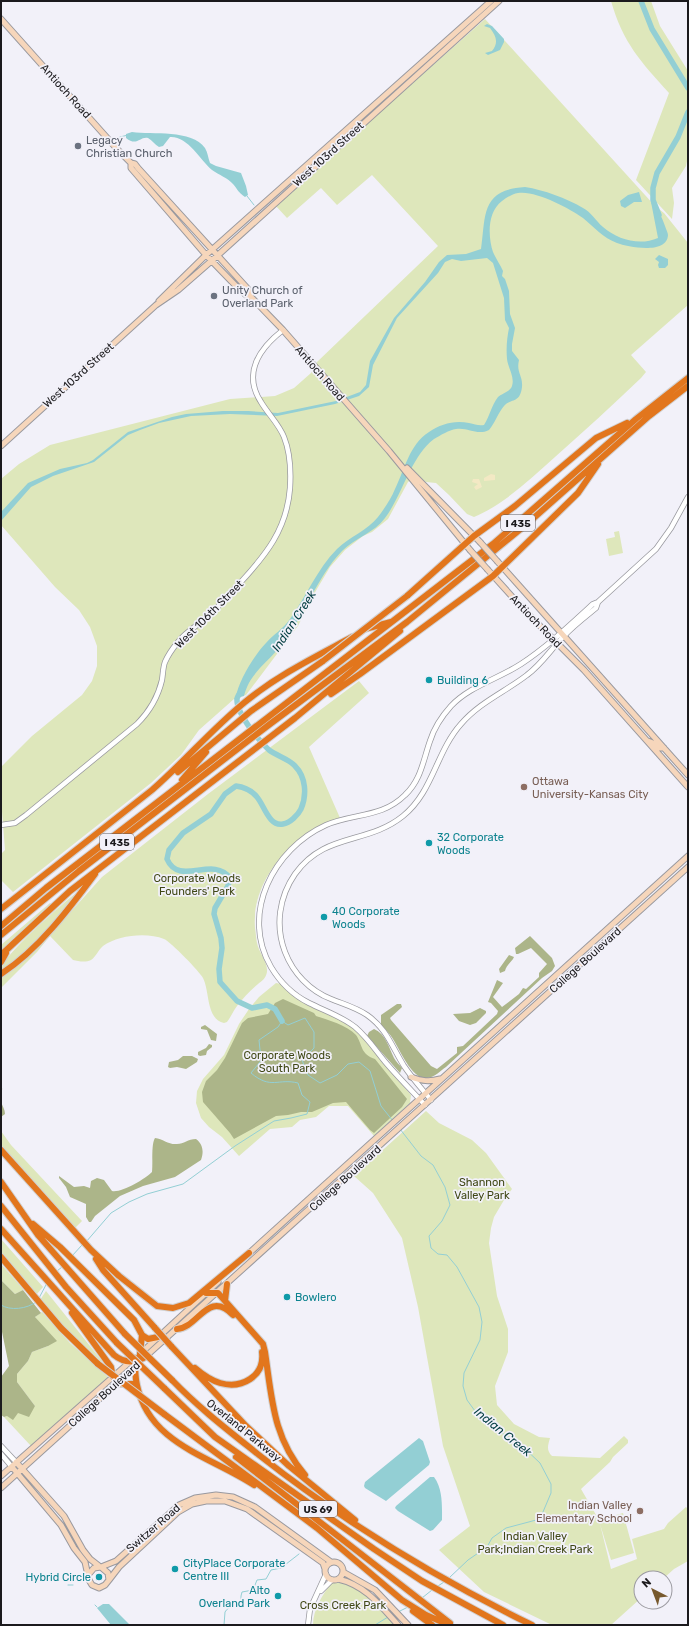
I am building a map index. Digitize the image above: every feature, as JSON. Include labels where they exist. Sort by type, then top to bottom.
[{"type":"highway","name":"I 435","points":[[1,935],[73,876],[504,535],[636,419],[688,378]]},
{"type":"highway","name":"I 435","points":[[268,722],[407,622],[506,541],[648,416],[688,386]]},
{"type":"highway","points":[[152,790],[162,786],[264,702],[323,661],[407,596],[474,536],[515,506],[596,438],[636,419]]},
{"type":"highway","points":[[1,955],[59,900],[276,732],[360,674],[493,576],[578,493],[605,454]]},
{"type":"highway","points":[[3,908],[152,790],[176,769],[211,732],[264,687],[297,666],[368,627],[394,621]]},
{"type":"highway","points":[[295,718],[397,635],[407,622]]},
{"type":"highway","points":[[173,790],[223,736]]},
{"type":"highway","name":"I 435","points":[[1,926],[46,888],[173,790],[233,749]]},
{"type":"highway","points":[[1,974],[33,948],[81,893],[100,868]]},
{"type":"highway","points":[[1,962],[10,946]]},
{"type":"highway","points":[[1,1150],[78,1235],[103,1270],[246,1426],[289,1466],[378,1538]]},
{"type":"highway","name":"Overland Parkway","points":[[1,1182],[50,1249],[125,1334],[203,1411],[321,1502],[430,1571],[532,1625]]},
{"type":"highway","name":"Overland Parkway","points":[[1,1206],[66,1287],[116,1343],[215,1437],[380,1553],[422,1580],[503,1625]]},
{"type":"highway","points":[[27,1219],[60,1247],[134,1320],[142,1335],[148,1339],[158,1337]]},
{"type":"highway","points":[[2,1231],[55,1289],[111,1367],[113,1377]]},
{"type":"highway","points":[[90,1250],[152,1303],[162,1307],[173,1308],[189,1303],[249,1253]]},
{"type":"highway","points":[[1,1257],[10,1269]]},
{"type":"highway","points":[[1,1260],[71,1338],[98,1364],[333,1540],[432,1625]]},
{"type":"highway","points":[[225,1301],[227,1284]]},
{"type":"highway","points":[[206,1293],[218,1293],[262,1344],[265,1352],[273,1410],[280,1435],[297,1466],[315,1488]]},
{"type":"highway","points":[[60,1296],[114,1355],[121,1360],[136,1361],[147,1356]]},
{"type":"highway","points":[[177,1329],[183,1329],[207,1309],[215,1306],[222,1307],[230,1312],[255,1339],[262,1351],[262,1359],[260,1368],[254,1377],[244,1383],[234,1385],[220,1383],[207,1377],[179,1354]]},
{"type":"highway","points":[[142,1335],[136,1361],[136,1384],[140,1399],[149,1416],[166,1435],[180,1444],[235,1474],[264,1492],[272,1494]]},
{"type":"highway","points":[[116,1384],[136,1384]]},
{"type":"highway","points":[[215,1437],[241,1460],[453,1625]]},
{"type":"highway","points":[[416,1611],[449,1625]]},
{"type":"main road","name":"West 103rd Street","points":[[156,305],[165,294],[206,255],[491,1]]},
{"type":"main road","name":"West 103rd Street","points":[[1,446],[156,305],[172,294],[217,256],[499,1]]},
{"type":"main road","name":"Antioch Road","points":[[1,19],[131,164],[131,168],[206,255],[244,293],[251,297],[389,451],[480,542],[688,775]]},
{"type":"main road","name":"Antioch Road","points":[[131,164],[135,164],[212,251],[248,288],[251,297]]},
{"type":"main road","points":[[165,294],[172,294]]},
{"type":"main road","name":"Antioch Road","points":[[414,477],[470,550],[526,612],[584,670],[688,787]]},
{"type":"main road","points":[[635,728],[640,729],[648,736],[653,736]]},
{"type":"main road","points":[[647,741],[654,743],[659,748],[664,748]]},
{"type":"main road","name":"College Boulevard","points":[[1,1488],[116,1384],[158,1337],[249,1253],[688,856]]},
{"type":"main road","name":"College Boulevard","points":[[147,1356],[688,867]]},
{"type":"main road","points":[[412,1077],[427,1082],[443,1078]]},
{"type":"main road","name":"College Boulevard","points":[[1,1476],[113,1377],[136,1361]]},
{"type":"main road","points":[[12,1467],[60,1522],[74,1548],[85,1562],[90,1583],[95,1587],[102,1587],[105,1585],[109,1580],[108,1572],[90,1559],[83,1550],[66,1518],[16,1462]]},
{"type":"main road","name":"Switzer Road","points":[[100,1567],[113,1564],[133,1544],[175,1508],[190,1499],[222,1495],[238,1499],[255,1507],[323,1563],[326,1571],[335,1579],[356,1585],[366,1591],[398,1625]]},
{"type":"main road","name":"Switzer Road","points":[[109,1580],[119,1567],[182,1509],[206,1498]]},
{"type":"main road","points":[[60,1522],[66,1518]]},
{"type":"main road","name":"Switzer Road","points":[[275,1525],[331,1562],[339,1563],[343,1572],[375,1590],[406,1623]]},
{"type":"main road","points":[[133,1544],[138,1550]]},
{"type":"main road","points":[[326,1571],[331,1562]]},
{"type":"main road","points":[[88,1575],[94,1568],[100,1567]]},
{"type":"main road","points":[[335,1579],[343,1572]]},
{"type":"street","name":"West 106th Street","points":[[3,825],[14,822],[26,815],[131,730],[147,714],[160,687],[164,664],[178,641],[210,614],[263,557],[275,539],[283,522],[289,500],[289,459],[285,438],[256,393],[254,373],[256,361],[262,349],[282,330]]},
{"type":"street","points":[[425,1105],[388,1066],[370,1042],[356,1028],[335,1014],[301,998],[290,990],[278,977],[268,961],[261,940],[259,919],[262,895],[278,864],[296,845],[310,834],[336,822],[380,811],[392,805],[406,794],[422,770],[429,743],[436,727],[452,705],[474,688],[521,664],[562,635],[596,608],[598,602],[656,549],[671,528],[688,497]]},
{"type":"street","points":[[431,1100],[404,1066],[390,1039],[374,1021],[354,1008],[319,993],[305,983],[292,967],[284,950],[280,933],[279,918],[283,897],[289,883],[298,870],[316,853],[335,843],[381,830],[392,824],[409,811],[427,788],[444,749],[461,724],[479,707],[527,675],[540,664],[557,644],[562,635]]},
{"type":"street","points":[[1,1447],[16,1462]]},
{"type":"street","points":[[1,1454],[12,1467]]},
{"type":"street","points":[[308,1625],[310,1609],[324,1580],[326,1571]]},
{"type":"street","points":[[316,1594],[335,1579]]},
{"type":"green space","points":[[611,1],[651,1],[660,26],[688,71],[688,156],[686,166],[672,188],[674,203],[672,219],[636,180],[669,93],[634,51],[627,40],[621,29]]},
{"type":"green space","points":[[485,19],[655,206],[664,213],[688,243],[688,305],[631,355],[646,372],[641,378],[536,474],[507,498],[485,512],[474,517],[467,514],[436,483],[426,482],[417,475],[408,482],[388,519],[345,550],[330,567],[311,599],[298,626],[246,695],[234,699],[199,730],[181,755],[151,783],[13,892],[1,880],[1,854],[5,850],[1,799],[1,767],[32,736],[82,695],[92,681],[97,666],[97,646],[90,627],[79,610],[55,587],[1,525],[1,479],[19,464],[50,445],[230,399],[275,396],[294,388],[311,373],[317,362],[438,246],[372,175],[337,205],[321,188],[287,218],[275,205]]},
{"type":"green space","points":[[619,531],[623,553],[609,556],[606,539],[615,537],[614,532]]},
{"type":"green space","name":"Corporate Woods Founders' Park","points":[[359,681],[369,693],[309,747],[340,818],[323,824],[307,834],[292,846],[268,875],[260,892],[256,910],[255,928],[258,947],[266,965],[267,972],[264,979],[239,1003],[227,1022],[224,1023],[218,1020],[211,1011],[203,978],[197,970],[168,941],[157,937],[141,935],[116,939],[103,946],[91,960],[84,962],[73,960],[50,936],[37,952],[1,988],[1,978],[21,963],[50,935],[102,877],[208,794]]},
{"type":"green space","points":[[78,891],[79,892],[32,946],[1,971],[11,954],[22,942]]},
{"type":"green space","points":[[50,903],[51,904],[1,951],[1,945]]},
{"type":"green space","points":[[530,936],[552,958],[555,966],[552,971],[542,978],[446,1067],[435,1075],[427,1078],[416,1074],[407,1063],[392,1037],[381,1025],[381,1015],[397,1004],[401,1004],[402,1007],[390,1018],[391,1020],[431,1066],[437,1069],[457,1053],[457,1047],[463,1046],[497,1014],[498,1011],[491,1003],[488,1002],[497,980],[503,983],[493,997],[502,1007],[519,994],[523,988],[526,989],[539,977],[539,973],[547,964],[531,948],[516,954],[515,948]]},
{"type":"green space","points":[[509,955],[514,957],[505,971],[500,973],[499,969]]},
{"type":"green space","name":"Corporate Woods South Park","points":[[276,983],[281,984],[351,1026],[360,1034],[411,1095],[410,1103],[374,1136],[348,1106],[329,1106],[316,1117],[300,1120],[292,1127],[270,1129],[239,1156],[222,1137],[209,1127],[201,1118],[196,1103],[197,1091],[203,1079],[224,1055],[239,1024],[249,1009],[259,997]]},
{"type":"green space","name":"Corporate Woods South Park","points":[[283,999],[314,1013],[316,1016],[337,1023],[352,1031],[356,1035],[364,1052],[375,1059],[407,1099],[402,1107],[374,1133],[346,1102],[333,1103],[312,1112],[301,1112],[276,1116],[234,1139],[203,1102],[202,1092],[206,1081],[217,1070],[225,1058],[242,1023],[248,1018],[268,1014],[275,1003]]},
{"type":"green space","points":[[480,1008],[486,1011],[486,1013],[476,1023],[470,1025],[459,1021],[453,1014],[470,1013]]},
{"type":"green space","points":[[205,1025],[217,1034],[216,1041],[211,1040],[207,1030],[201,1029],[201,1027]]},
{"type":"green space","points":[[374,1029],[381,1034],[387,1042],[395,1059],[402,1068],[400,1073],[367,1036],[369,1032]]},
{"type":"green space","points":[[209,1044],[212,1045],[212,1047],[207,1051],[206,1055],[198,1055],[198,1052],[206,1048]]},
{"type":"green space","points":[[183,1056],[192,1056],[198,1059],[197,1062],[186,1069],[168,1067],[169,1062],[178,1060]]},
{"type":"green space","points":[[1,1101],[5,1114],[1,1117]]},
{"type":"green space","name":"Indian Valley Park;Indian Creek Park","points":[[426,1111],[439,1123],[472,1140],[486,1153],[512,1189],[494,1217],[489,1243],[497,1296],[508,1329],[508,1352],[495,1386],[497,1405],[514,1424],[539,1437],[550,1438],[548,1450],[552,1456],[600,1458],[624,1436],[628,1440],[628,1443],[613,1457],[610,1462],[581,1489],[599,1520],[623,1513],[634,1553],[611,1560],[600,1524],[611,1569],[637,1559],[632,1539],[664,1529],[668,1523],[686,1507],[688,1509],[688,1561],[673,1570],[633,1570],[633,1605],[611,1625],[552,1625],[484,1592],[439,1550],[470,1526],[443,1446],[418,1307],[402,1238],[373,1193],[354,1176]]},
{"type":"green space","points":[[1,1131],[11,1145],[82,1221],[75,1228],[1,1145]]},
{"type":"green space","points":[[155,1138],[174,1144],[196,1139],[202,1148],[201,1160],[175,1177],[143,1186],[120,1196],[95,1216],[91,1222],[89,1222],[86,1217],[86,1204],[70,1197],[59,1176],[74,1187],[84,1186],[90,1188],[91,1181],[97,1178],[104,1180],[112,1191],[127,1188],[139,1182],[152,1172]]},
{"type":"green space","points":[[1,1239],[43,1287],[36,1295],[1,1254]]},
{"type":"green space","points":[[1,1264],[23,1290],[15,1294],[1,1280]]},
{"type":"green space","points":[[1,1280],[15,1294],[23,1290],[41,1313],[35,1317],[57,1341],[32,1352],[28,1361],[17,1374],[17,1382],[35,1406],[29,1417],[18,1413],[13,1420],[7,1416],[4,1417],[1,1415],[1,1377],[9,1366],[1,1327]]},
{"type":"green space","points":[[46,1291],[102,1361],[101,1362],[63,1326],[40,1300]]},
{"type":"green space","points":[[42,1312],[70,1343],[108,1377],[31,1446],[4,1417],[35,1406],[17,1382],[17,1374],[28,1361],[32,1352],[48,1346],[35,1317]]},
{"type":"green space","name":"Cross Creek Park","points":[[332,1582],[352,1586],[368,1596],[395,1625],[313,1625],[313,1619],[317,1608]]},
{"type":"sand","points":[[491,474],[495,475],[495,480],[484,481],[484,478]]},
{"type":"sand","points":[[473,479],[479,479],[482,487],[476,490],[474,487],[478,484],[472,482]]},
{"type":"water","points":[[487,24],[492,26],[504,39],[500,50],[488,55],[485,53],[492,51],[496,39],[490,28],[484,26]]},
{"type":"water","points":[[132,132],[181,135],[199,142],[205,148],[210,163],[241,173],[248,195],[245,197],[231,182],[207,166],[193,149],[182,140],[170,137],[163,146],[159,147],[148,138],[143,138],[133,142],[130,141],[126,138],[126,134]]},
{"type":"water","points":[[525,187],[547,192],[569,201],[586,210],[609,232],[622,238],[637,241],[658,238],[651,202],[658,210],[664,223],[668,234],[666,241],[661,245],[646,248],[638,248],[617,243],[603,235],[583,218],[569,209],[533,194],[518,193],[511,195],[497,206],[491,218],[490,239],[493,252],[503,271],[502,276],[505,279],[509,291],[510,314],[515,328],[512,351],[519,360],[518,368],[522,380],[522,387],[519,396],[504,406],[489,430],[485,432],[476,432],[465,429],[453,430],[434,439],[426,446],[413,465],[397,498],[385,518],[375,528],[347,546],[333,562],[289,634],[276,652],[250,681],[244,696],[236,698],[243,677],[257,654],[290,619],[323,565],[337,549],[369,526],[378,517],[392,496],[412,450],[422,437],[438,427],[448,423],[463,422],[484,425],[498,397],[511,388],[513,379],[507,355],[509,328],[505,320],[504,298],[493,263],[487,258],[461,261],[452,259],[445,262],[438,273],[397,318],[373,365],[369,387],[359,396],[335,404],[277,416],[230,414],[191,416],[159,423],[128,435],[94,462],[53,476],[31,487],[1,521],[1,512],[28,483],[60,469],[87,463],[93,460],[128,432],[172,417],[186,414],[223,411],[278,413],[336,401],[360,392],[366,385],[370,361],[394,318],[425,282],[439,262],[447,255],[466,254],[481,249],[485,216],[493,199],[500,193],[510,189]]},
{"type":"water","points":[[639,192],[642,202],[634,202],[625,208],[621,206],[620,201],[628,195]]},
{"type":"water","points":[[659,255],[668,259],[668,265],[665,268],[659,268],[659,262],[655,259]]},
{"type":"water","points":[[419,1438],[423,1441],[430,1462],[429,1465],[386,1501],[365,1488],[365,1482]]},
{"type":"water","points":[[430,1477],[434,1477],[439,1487],[442,1520],[433,1530],[430,1531],[395,1508]]},
{"type":"water","points":[[103,1604],[109,1604],[130,1625],[111,1625],[97,1608]]},
{"type":"waterway","name":"Indian Creek","points":[[641,1],[652,29],[688,88]]},
{"type":"waterway","name":"Indian Creek","points":[[659,215],[653,200],[653,188],[657,173],[678,137],[688,112]]},
{"type":"waterway","points":[[117,139],[128,135]]},
{"type":"waterway","points":[[247,196],[254,205]]},
{"type":"waterway","name":"Indian Creek","points":[[241,691],[237,698],[238,705],[240,712],[249,726],[269,750],[286,759],[299,770],[305,792],[301,809],[291,820],[283,824],[278,824],[270,819],[255,795],[242,787],[236,786],[225,794],[211,814],[183,833],[169,850],[167,859],[172,867],[180,871],[215,869],[223,872],[230,878],[228,886],[215,908],[214,914],[221,938],[222,948],[219,969],[220,982],[237,1001],[252,1008],[267,1005],[275,1009],[282,1021]]},
{"type":"waterway","points":[[86,1242],[111,1213],[129,1202],[147,1194],[183,1184],[235,1146],[274,1121],[307,1114],[310,1102],[302,1095],[298,1083],[264,1081],[251,1073],[264,1057],[260,1050],[259,1040],[278,1027],[282,1021],[288,1025],[305,1018],[314,1032],[314,1048],[302,1060],[308,1075],[320,1083],[337,1075],[348,1064],[359,1062],[370,1071],[381,1106],[393,1121]]},
{"type":"waterway","name":"Indian Creek","points":[[400,1129],[421,1156],[433,1165],[445,1187],[450,1205],[442,1221],[429,1236],[431,1248],[438,1254],[447,1255],[457,1267],[479,1307],[482,1322],[480,1340],[464,1373],[463,1386],[467,1400],[475,1411],[497,1430],[522,1446],[540,1463],[551,1484],[551,1493],[540,1519],[506,1528],[492,1538],[487,1547],[468,1560],[449,1578]]},
{"type":"waterway","points":[[72,1256],[82,1245]]},
{"type":"waterway","points":[[57,1271],[62,1267]]},
{"type":"waterway","points":[[39,1298],[47,1283]]},
{"type":"waterway","points":[[1,1305],[14,1309],[23,1308],[36,1302]]},
{"type":"waterway","points":[[224,1625],[225,1612],[228,1608],[241,1602],[242,1592],[253,1590],[257,1580],[266,1579],[271,1570],[281,1568],[299,1554]]},
{"type":"waterway","name":"Indian Creek","points":[[438,1586],[444,1582]]},
{"type":"waterway","points":[[68,1585],[73,1585]]},
{"type":"waterway","name":"Indian Creek","points":[[422,1598],[432,1590]]},
{"type":"waterway","name":"Indian Creek","points":[[398,1612],[408,1607]]},
{"type":"waterway","name":"Indian Creek","points":[[375,1625],[388,1617]]},
{"type":"place","name":"Legacy Christian Church","points":[[78,146]]},
{"type":"place","name":"Unity Church of Overland Park","points":[[214,296]]},
{"type":"place","name":"Building 6","points":[[429,680]]},
{"type":"place","name":"Ottawa University-Kansas City","points":[[524,787]]},
{"type":"place","name":"32 Corporate Woods","points":[[429,843]]},
{"type":"place","name":"40 Corporate Woods","points":[[324,917]]},
{"type":"place","name":"Bowlero","points":[[287,1297]]},
{"type":"place","name":"Indian Valley Elementary School","points":[[640,1511]]},
{"type":"place","name":"CityPlace Corporate Centre III","points":[[175,1569]]},
{"type":"place","name":"Hybrid Circle","points":[[99,1577]]},
{"type":"place","name":"Alto Overland Park","points":[[278,1596]]},
{"type":"park label","name":"Shannon Valley Park","points":[[482,1188]]}]
